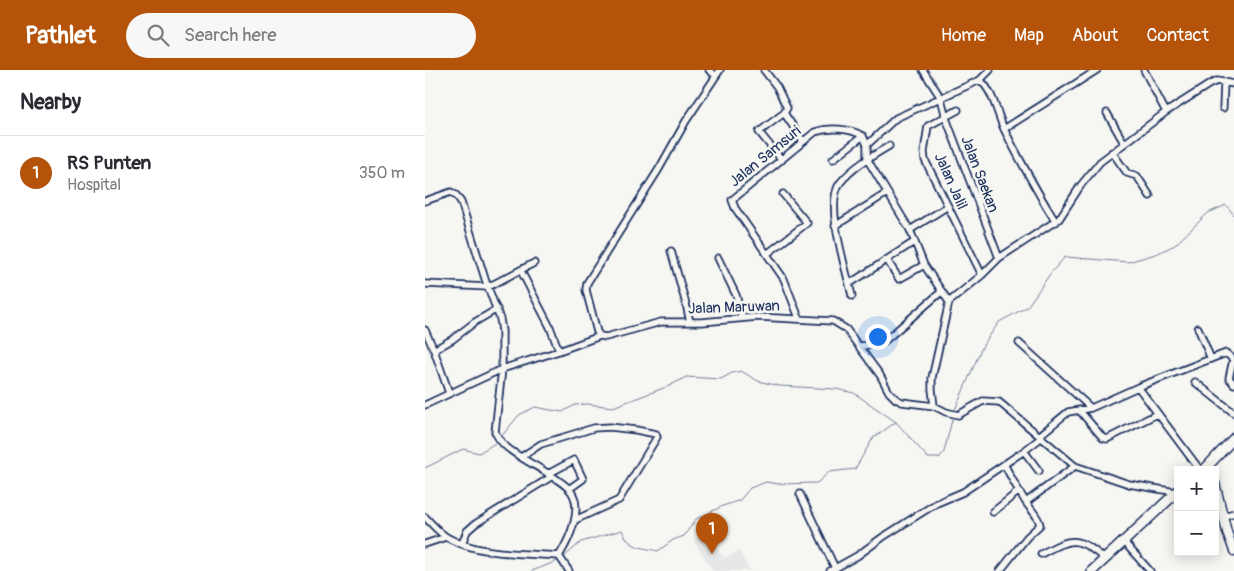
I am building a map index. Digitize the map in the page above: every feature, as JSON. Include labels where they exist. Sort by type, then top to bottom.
[{"type":"main road","points":[[1210,466],[1234,438]]},
{"type":"main road","points":[[1092,571],[1123,540],[1174,495]]},
{"type":"street","points":[[709,70],[715,76]]},
{"type":"street","points":[[600,336],[597,332],[587,283],[659,169],[682,126],[720,70]]},
{"type":"street","points":[[765,70],[777,87],[787,108],[784,113],[759,132],[782,160]]},
{"type":"street","name":"Jalan Saekan","points":[[923,70],[941,98],[946,118],[999,258]]},
{"type":"street","points":[[867,144],[896,118],[980,80],[990,70]]},
{"type":"street","points":[[1004,129],[1097,70]]},
{"type":"street","points":[[1144,70],[1166,112]]},
{"type":"street","points":[[980,80],[987,86],[1004,129],[1039,197],[1056,222]]},
{"type":"street","points":[[934,406],[932,378],[949,302],[999,258],[1056,222],[1096,165],[1112,152],[1166,112],[1210,84],[1217,81],[1234,84]]},
{"type":"street","points":[[1223,108],[1224,82]]},
{"type":"street","name":"Jalan Jalil","points":[[959,110],[928,126],[924,157],[982,274]]},
{"type":"street","points":[[784,113],[803,141]]},
{"type":"street","points":[[1107,113],[1124,144]]},
{"type":"street","name":"Jalan Samsuri","points":[[799,318],[789,288],[735,208],[732,200],[815,132],[823,129],[843,130],[863,136]]},
{"type":"street","points":[[833,159],[863,136],[867,144],[867,159],[910,230],[924,266],[949,302]]},
{"type":"street","points":[[852,296],[835,226],[835,197],[839,184],[867,159],[889,146]]},
{"type":"street","points":[[1112,152],[1127,173],[1137,176],[1150,196]]},
{"type":"street","points":[[425,201],[451,192],[459,198],[497,309],[502,331],[502,369],[495,432],[498,439],[569,489],[573,496],[575,520],[560,559]]},
{"type":"street","points":[[835,226],[887,193]]},
{"type":"street","points":[[767,254],[807,223],[783,194]]},
{"type":"street","points":[[910,230],[948,206]]},
{"type":"street","points":[[849,284],[914,242]]},
{"type":"street","points":[[671,251],[690,322]]},
{"type":"street","points":[[718,258],[736,295],[742,318]]},
{"type":"street","points":[[887,260],[899,279],[924,266]]},
{"type":"street","points":[[425,284],[488,287],[535,262]]},
{"type":"street","points":[[521,270],[550,327],[559,351]]},
{"type":"street","points":[[860,346],[877,346],[881,344],[941,292]]},
{"type":"street","points":[[434,350],[497,309]]},
{"type":"street","name":"Jalan Maruwan","points":[[425,405],[502,369],[600,336],[609,336],[661,322],[742,318],[799,318],[839,323],[860,346],[892,396],[902,402],[934,406],[958,415],[983,401],[995,400],[1002,403],[1041,436]]},
{"type":"street","points":[[1198,328],[1211,359]]},
{"type":"street","points":[[425,330],[449,393]]},
{"type":"street","points":[[1019,343],[1091,408]]},
{"type":"street","points":[[800,494],[833,569],[937,503],[963,492],[1005,465],[1024,451],[1068,412],[1091,408],[1138,387],[1226,353],[1234,360],[1229,378],[1234,384]]},
{"type":"street","points":[[1195,382],[1234,413]]},
{"type":"street","points":[[1138,387],[1196,466]]},
{"type":"street","points":[[1079,410],[1103,438],[1107,439],[1157,414]]},
{"type":"street","points":[[521,457],[541,444],[594,428],[610,427],[656,434],[657,437],[619,500],[575,520]]},
{"type":"street","points":[[1041,436],[1075,466],[1129,484],[1174,492]]},
{"type":"street","points":[[1024,451],[1039,471]]},
{"type":"street","points":[[462,544],[467,532],[475,524],[574,460],[583,479],[569,489]]},
{"type":"street","points":[[1000,571],[1027,537],[1040,525],[1039,520],[1019,491],[1005,465]]},
{"type":"street","points":[[1026,502],[1075,466]]},
{"type":"street","points":[[993,512],[1019,491]]},
{"type":"street","points":[[1219,498],[1233,547]]},
{"type":"street","points":[[1224,516],[1234,513]]},
{"type":"street","points":[[425,517],[446,537],[462,544],[481,549],[560,559],[569,571]]},
{"type":"street","points":[[425,544],[446,537]]},
{"type":"street","points":[[1123,540],[1150,571]]},
{"type":"street","points":[[1041,554],[1067,542],[1078,541],[1089,546],[1105,559]]},
{"type":"shaded area","points":[[706,532],[724,558],[739,551],[749,570],[752,571],[713,571],[693,540]]},
{"type":"waterway","points":[[954,412],[982,347],[999,322],[1027,307],[1050,274],[1065,257],[1128,262],[1156,254],[1175,245],[1208,213],[1226,205],[1234,215]]},
{"type":"waterway","points":[[501,437],[519,415],[535,407],[562,412],[575,405],[587,404],[613,407],[669,386],[686,377],[721,379],[741,371],[758,381],[779,386],[836,389],[854,393],[896,422],[928,458],[939,458],[944,452],[953,416]]},
{"type":"waterway","points":[[563,558],[581,542],[622,530],[632,544],[658,551],[673,540],[684,536],[696,519],[740,500],[750,488],[766,482],[778,484],[817,483],[829,472],[855,469],[873,438],[896,422]]},
{"type":"waterway","points":[[425,468],[463,449],[479,453],[497,442]]},
{"type":"waterway","points":[[532,571],[560,560]]},
{"type":"place","name":"RS Punten","points":[[712,554]]}]
